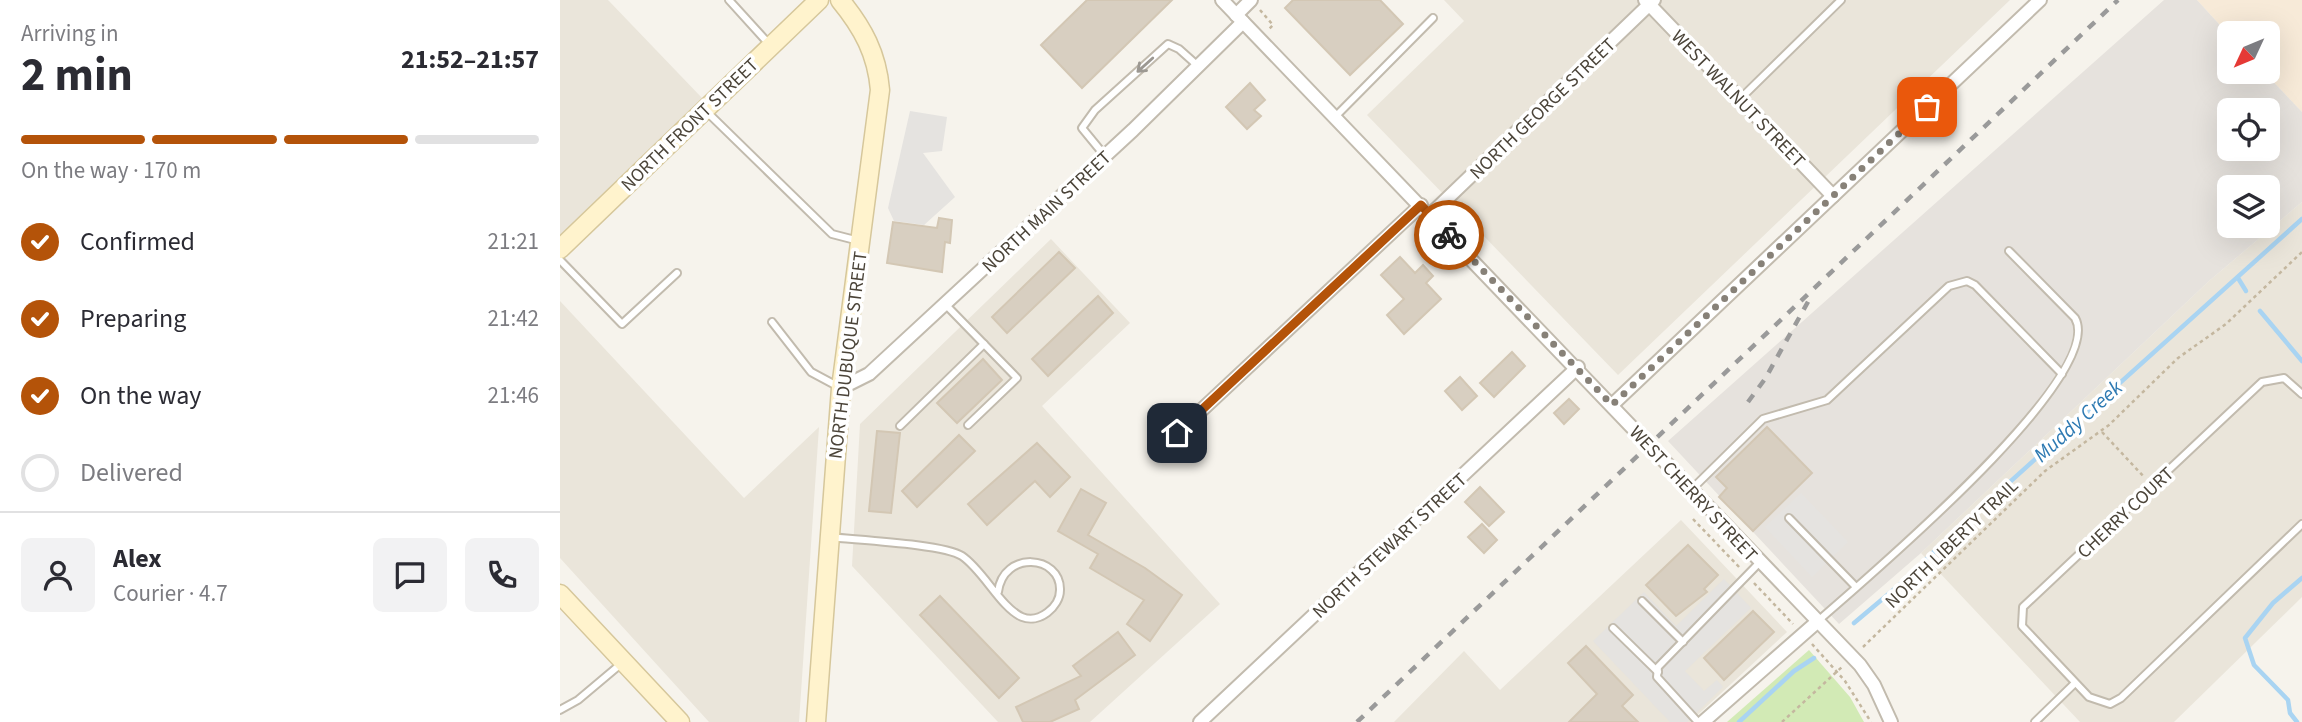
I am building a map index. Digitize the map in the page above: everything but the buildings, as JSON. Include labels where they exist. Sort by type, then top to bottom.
[{"type":"main road","name":"NORTH FRONT STREET","points":[[560,249],[819,0]]},
{"type":"main road","name":"NORTH DUBUQUE STREET","points":[[816,722],[841,388],[880,90],[878,68],[869,43],[840,0]]},
{"type":"main road","points":[[560,594],[677,721]]},
{"type":"street","name":"WEST CHERRY STREET","points":[[1222,0],[1578,367],[1759,563],[1852,657],[1874,685],[1891,722]]},
{"type":"street","points":[[1612,405],[2040,0]]},
{"type":"street","name":"WEST WALNUT STREET","points":[[1649,1],[1833,196]]},
{"type":"street","name":"NORTH GEORGE STREET","points":[[1430,215],[1649,1]]},
{"type":"street","name":"NORTH MAIN STREET","points":[[841,388],[869,374],[1105,156],[1198,66],[1254,3]]},
{"type":"street","points":[[1177,433],[1421,205]]},
{"type":"street","name":"NORTH STEWART STREET","points":[[1200,722],[1578,367]]},
{"type":"street","points":[[1700,722],[1817,622]]},
{"type":"lane","points":[[729,0],[771,46]]},
{"type":"lane","points":[[1740,99],[1841,0]]},
{"type":"lane","points":[[1335,117],[1433,18]]},
{"type":"lane","points":[[1105,156],[1082,128],[1096,110],[1168,44],[1179,49],[1198,66]]},
{"type":"lane","points":[[704,110],[832,234],[861,242]]},
{"type":"lane","points":[[1817,622],[1961,495],[2014,435],[2062,374],[2080,338],[2080,326],[2009,251]]},
{"type":"lane","points":[[560,260],[622,324],[677,273]]},
{"type":"lane","points":[[1691,489],[1763,419],[1827,400],[1949,286],[1958,282],[1975,285],[2062,374]]},
{"type":"lane","points":[[946,304],[1017,378],[968,425]]},
{"type":"lane","points":[[772,322],[811,372],[841,388]]},
{"type":"lane","points":[[900,426],[984,344]]},
{"type":"lane","name":"CHERRY COURT","points":[[2302,394],[2284,378],[2262,382],[2023,607],[2022,626],[2074,684],[2099,703],[2110,704],[2121,698],[2302,524]]},
{"type":"lane","points":[[1789,518],[1856,587]]},
{"type":"lane","points":[[828,537],[943,550],[961,555],[1022,617],[1034,618],[1046,614],[1057,603],[1060,590],[1057,576],[1045,565],[1030,561],[1006,570],[999,582],[998,592]]},
{"type":"lane","points":[[1700,722],[1657,677],[1658,667],[1759,563]]},
{"type":"lane","points":[[1642,601],[1683,642]]},
{"type":"lane","points":[[1613,628],[1658,672]]},
{"type":"lane","points":[[560,710],[578,700],[623,662]]},
{"type":"lane","points":[[2035,722],[2074,684]]},
{"type":"path","points":[[1254,3],[1273,25],[1268,30]]},
{"type":"path","name":"NORTH LIBERTY TRAIL","points":[[1782,722],[2045,471],[2101,432],[2178,358],[2226,324],[2302,252]]},
{"type":"path","points":[[2101,432],[2152,486]]},
{"type":"path","points":[[1693,519],[1837,671],[1858,697],[1871,722]]},
{"type":"shaded area","points":[[560,0],[608,0],[702,98],[560,235]]},
{"type":"shaded area","points":[[1444,0],[2010,0],[1618,375],[1367,115],[1464,21]]},
{"type":"shaded area","points":[[2164,0],[2197,0],[2217,22],[2217,84],[2275,84],[2302,112],[2302,202],[2280,221],[2280,175],[2217,175],[2217,238],[2260,238],[2209,281],[1921,553],[1839,624],[1668,441]]},
{"type":"shaded area","points":[[2197,0],[2302,0],[2302,112],[2275,84],[2280,84],[2280,21],[2217,22]]},
{"type":"shaded area","points":[[910,111],[947,117],[942,151],[923,153],[955,197],[924,225],[894,221],[888,208]]},
{"type":"shaded area","points":[[2302,202],[2302,597],[2174,722],[2080,722],[1921,553],[2209,281],[2260,238],[2280,238],[2280,221]]},
{"type":"shaded area","points":[[1051,239],[1130,323],[1042,406],[1220,604],[1090,722],[998,722],[852,566],[860,424]]},
{"type":"shaded area","points":[[560,301],[744,498],[819,427],[799,722],[709,722],[560,558]]},
{"type":"shaded area","points":[[1801,493],[1848,542],[1812,577],[1765,527]]},
{"type":"shaded area","points":[[1681,520],[1787,632],[1690,722],[1394,722],[1464,651],[1500,690]]},
{"type":"shaded area","points":[[1724,579],[1751,608],[1685,671],[1704,691],[1717,680],[1723,687],[1687,722],[1670,722],[1593,641],[1644,592],[1676,626]]},
{"type":"green space","points":[[1809,650],[1850,697],[1864,722],[1727,722]]},
{"type":"waterway","name":"Muddy Creek","points":[[1854,623],[1904,581],[1952,534],[2302,219]]},
{"type":"waterway","points":[[2238,278],[2246,291]]},
{"type":"waterway","points":[[2260,311],[2302,361]]},
{"type":"waterway","points":[[2297,722],[2290,713],[2288,700],[2254,665],[2245,638],[2273,603],[2302,578]]},
{"type":"waterway","name":"Muddy Creek","points":[[1739,722],[1794,671],[1814,658]]},
{"type":"railway","points":[[1357,722],[2118,0]]},
{"type":"railway","points":[[1748,402],[1765,379],[1809,300]]},
{"type":"way so far","points":[[1449,235],[1612,405],[1927,107]]},
{"type":"route","points":[[1177,433],[1421,205],[1449,235]]}]
